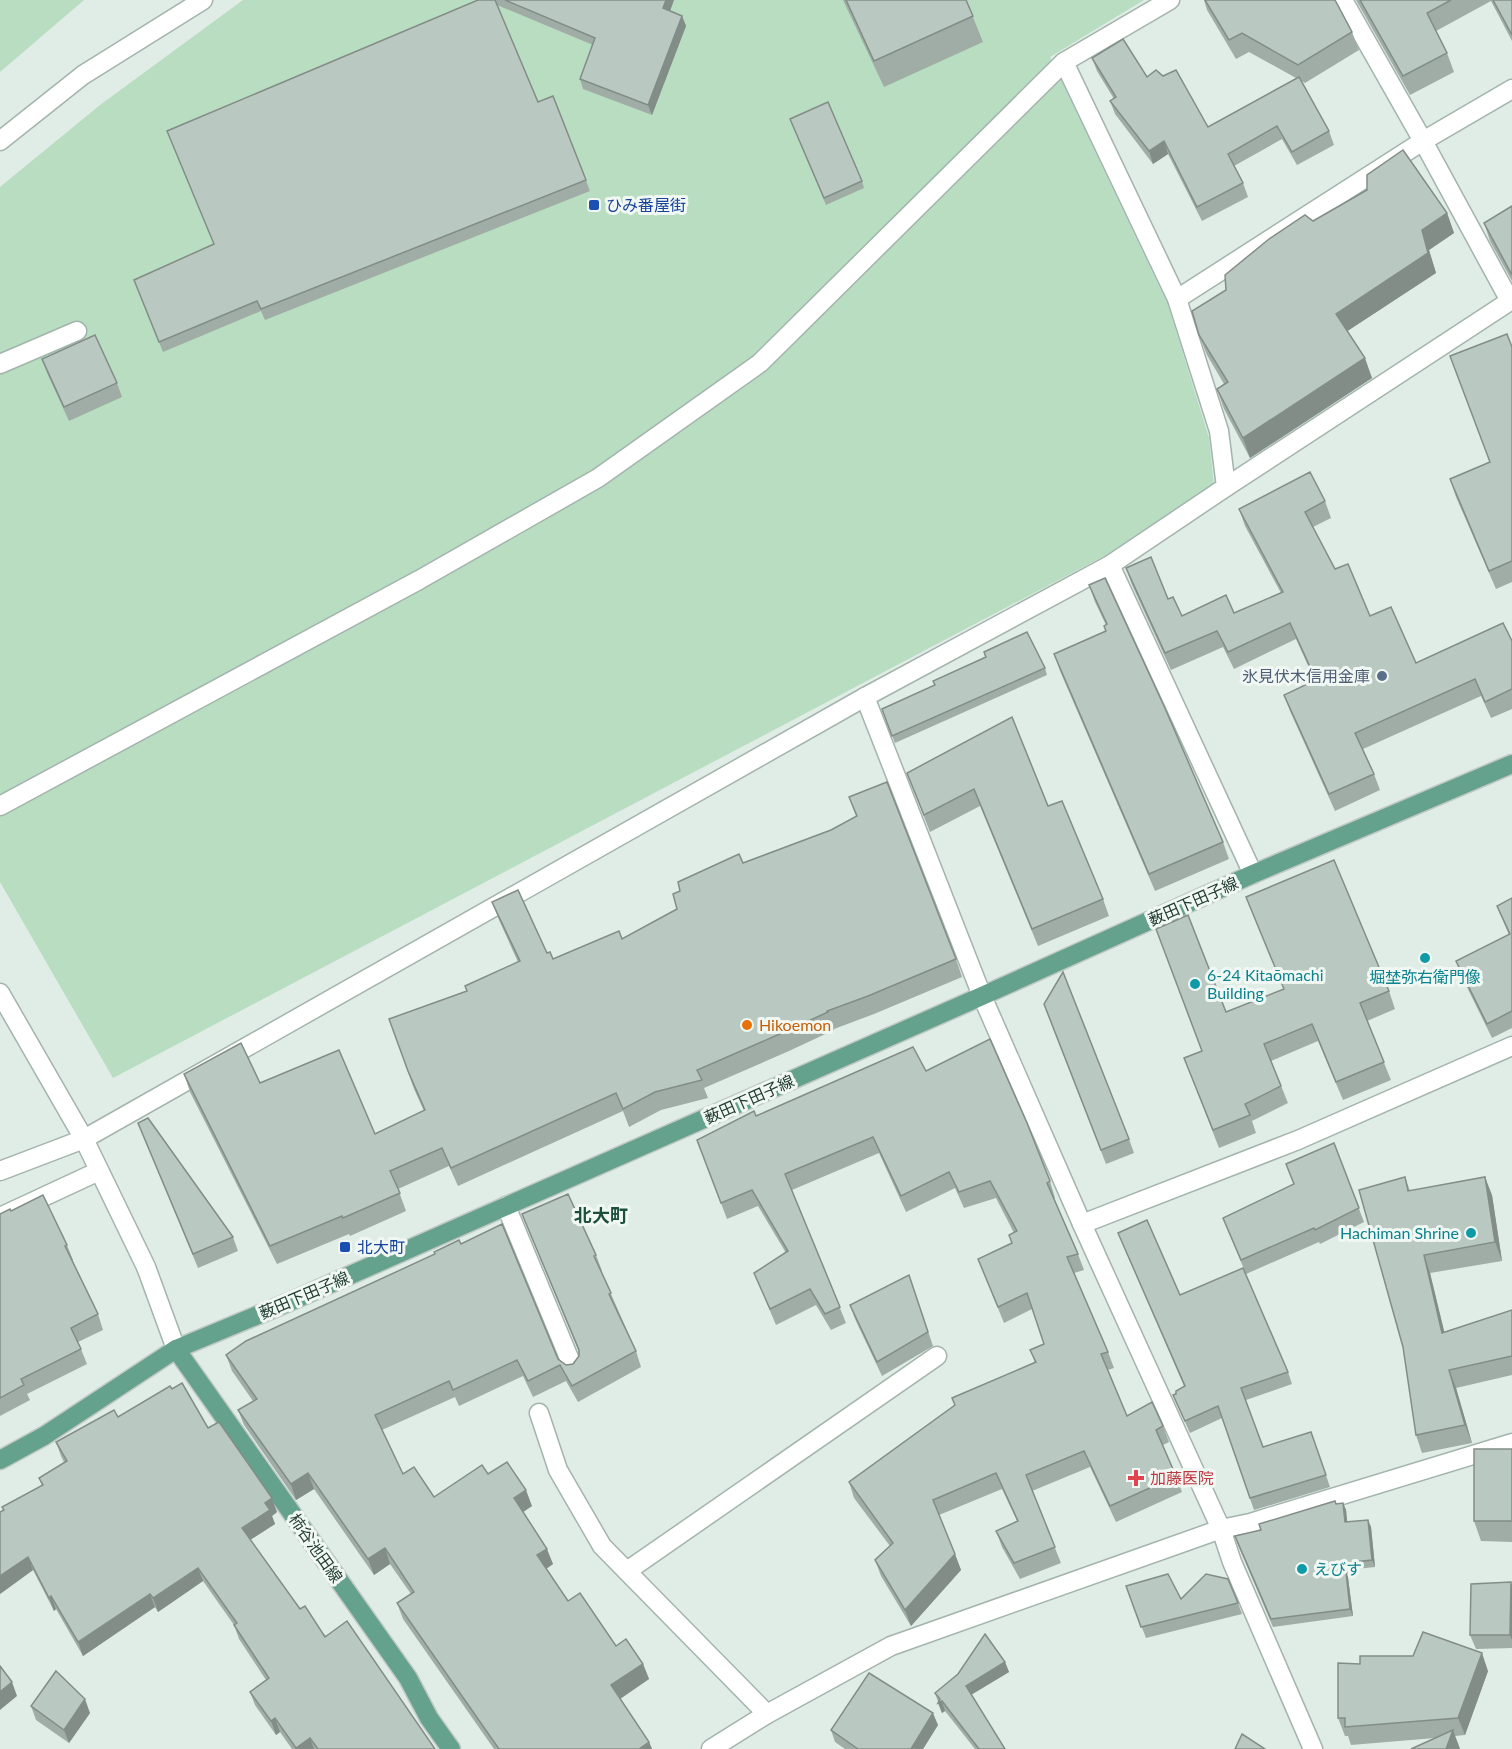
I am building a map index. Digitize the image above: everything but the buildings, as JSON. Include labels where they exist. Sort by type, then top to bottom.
[{"type":"main road","name":"薮田下田子線","points":[[0,1460],[44,1436],[176,1349],[287,1304],[1253,874],[1512,764]]},
{"type":"main road","name":"柿谷池田線","points":[[176,1349],[408,1678],[429,1718],[451,1749]]},
{"type":"street","points":[[0,141],[83,75],[203,0]]},
{"type":"street","points":[[0,806],[419,580],[598,478],[760,363],[1064,63],[1170,0]]},
{"type":"street","points":[[0,1171],[84,1139],[865,697],[1110,565],[1510,301],[1424,141],[1343,0]]},
{"type":"street","points":[[1064,63],[1177,299],[1219,431],[1226,487]]},
{"type":"street","points":[[1177,299],[1424,141],[1512,89]]},
{"type":"street","points":[[0,364],[77,331]]},
{"type":"street","points":[[1110,565],[1253,874]]},
{"type":"street","points":[[865,697],[982,996],[1082,1224],[1221,1529],[1232,1562],[1313,1749]]},
{"type":"street","points":[[0,993],[84,1139],[146,1267],[176,1349]]},
{"type":"street","points":[[1082,1224],[1298,1140],[1512,1046]]},
{"type":"street","points":[[0,1217],[99,1171]]},
{"type":"street","points":[[506,1206],[574,1370]]},
{"type":"street","points":[[627,1571],[937,1356]]},
{"type":"street","points":[[539,1413],[558,1470],[602,1546],[767,1714]]},
{"type":"street","points":[[711,1749],[767,1714],[891,1646],[1221,1529],[1250,1523],[1512,1443]]},
{"type":"green space","points":[[0,0],[84,0],[0,72]]},
{"type":"green space","points":[[243,0],[1144,0],[1050,57],[1168,305],[1209,438],[1214,484],[1106,555],[113,1078],[0,882],[0,187],[100,105]]},
{"type":"place","name":"ひみ番屋街","points":[[594,205]]},
{"type":"place","name":"氷見伏木信用金庫","points":[[1382,676]]},
{"type":"place","name":"堀埜弥右衛門像","points":[[1425,958]]},
{"type":"place","name":"6-24 Kitaōmachi Building","points":[[1195,984]]},
{"type":"place","name":"Hikoemon","points":[[747,1025]]},
{"type":"place","name":"Hachiman Shrine","points":[[1471,1233]]},
{"type":"place","name":"北大町","points":[[345,1247]]},
{"type":"place","name":"加藤医院","points":[[1136,1478]]},
{"type":"place","name":"えびす","points":[[1302,1569]]},
{"type":"district","name":"北大町","points":[[601,1216]]}]
